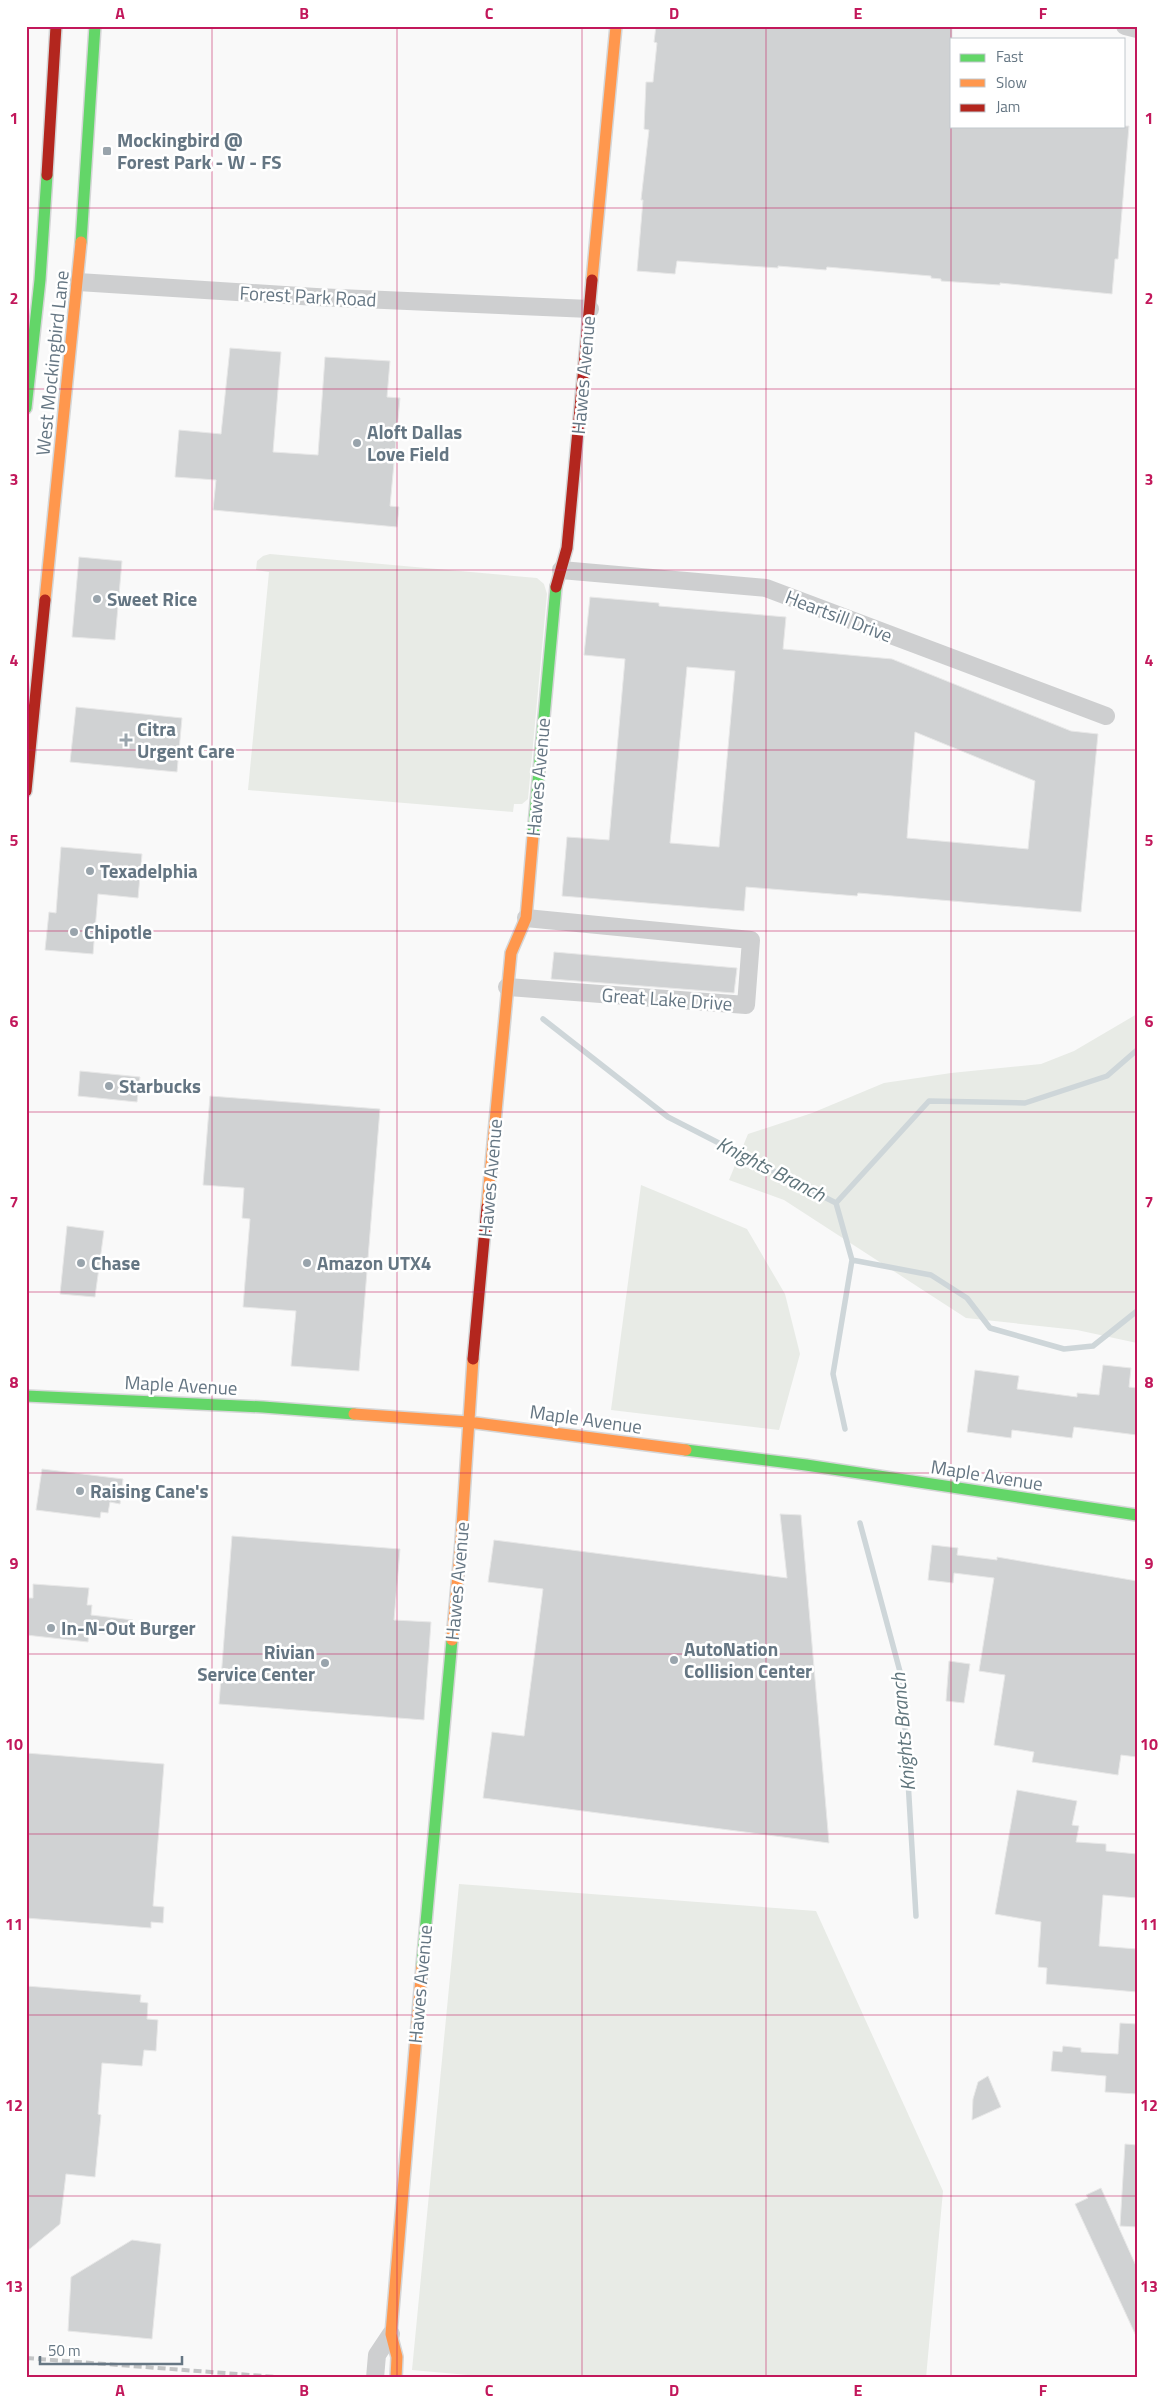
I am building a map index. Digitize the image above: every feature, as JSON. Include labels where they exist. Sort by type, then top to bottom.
[{"type":"street","name":"West Mockingbird Lane","points":[[26,408],[45,280],[56,26]]},
{"type":"street","name":"West Mockingbird Lane","points":[[26,791],[95,26]]},
{"type":"street","name":"Hawes Avenue","points":[[396,2378],[397,2358],[391,2334],[431,1851],[461,1542],[468,1422],[507,987],[511,953],[526,918],[555,592],[567,548],[616,26]]},
{"type":"street","points":[[1125,26],[1137,30]]},
{"type":"street","points":[[26,279],[45,280]]},
{"type":"street","name":"Forest Park Road","points":[[73,282],[316,297],[590,309]]},
{"type":"street","name":"Heartsill Drive","points":[[560,570],[766,588],[1106,716]]},
{"type":"street","name":"Great Lake Drive","points":[[507,987],[746,1005],[751,940],[526,918]]},
{"type":"street","name":"Maple Avenue","points":[[26,1396],[263,1407],[468,1422],[806,1465],[1137,1515]]},
{"type":"street","name":"Hawes Avenue","points":[[375,2378],[377,2355],[391,2334]]},
{"type":"shaded area","points":[[270,554],[537,578],[544,584],[547,594],[528,799],[522,804],[514,804],[513,812],[248,790],[269,572],[256,570],[257,561],[263,556]]},
{"type":"shaded area","points":[[1137,1014],[1137,1343],[1077,1330],[966,1318],[784,1200],[729,1180],[748,1134],[812,1113],[884,1083],[951,1073],[1041,1064],[1074,1051]]},
{"type":"shaded area","points":[[641,1185],[747,1229],[785,1294],[800,1354],[779,1430],[611,1410]]},
{"type":"shaded area","points":[[459,1884],[816,1911],[943,2191],[926,2378],[501,2378],[412,2370]]},
{"type":"building","points":[[656,26],[952,26],[952,38],[950,38],[950,128],[1126,128],[1126,126],[1129,126],[1118,259],[1115,259],[1112,294],[1000,283],[1000,285],[941,281],[941,279],[931,278],[931,276],[827,267],[826,270],[677,261],[675,274],[637,271],[643,200],[641,200],[649,130],[644,129],[646,82],[653,82],[657,43],[654,42]]},
{"type":"building","name":"Aloft Dallas Love Field","points":[[230,348],[281,352],[273,452],[318,455],[325,357],[390,361],[387,397],[400,398],[390,506],[399,507],[397,527],[213,510],[216,480],[175,477],[179,430],[221,434]]},
{"type":"building","name":"Sweet Rice","points":[[79,557],[122,561],[115,640],[72,637]]},
{"type":"building","points":[[590,597],[659,603],[659,606],[786,617],[783,649],[892,659],[1071,731],[1098,734],[1081,912],[858,893],[857,896],[746,887],[744,911],[562,896],[567,837],[609,840],[625,659],[584,655]],"holes":[[[687,667],[735,671],[719,847],[670,843]],[[915,732],[1035,781],[1028,849],[907,838]]]},
{"type":"building","name":"Citra Urgent Care","points":[[76,707],[182,718],[177,772],[70,762]]},
{"type":"building","points":[[61,847],[142,854],[138,898],[98,894],[93,954],[45,950],[49,912],[56,913]]},
{"type":"building","points":[[554,952],[737,968],[734,993],[551,979]]},
{"type":"building","name":"Starbucks","points":[[80,1071],[140,1077],[137,1102],[78,1096]]},
{"type":"building","name":"Amazon UTX4","points":[[210,1096],[380,1109],[359,1371],[291,1366],[296,1311],[243,1307],[250,1219],[242,1218],[244,1188],[203,1185]]},
{"type":"building","name":"Chase","points":[[67,1226],[104,1231],[95,1297],[60,1294]]},
{"type":"building","points":[[1103,1365],[1131,1368],[1129,1387],[1137,1388],[1137,1435],[1074,1427],[1072,1438],[1012,1430],[1011,1438],[967,1432],[975,1370],[1019,1376],[1017,1389],[1077,1397],[1077,1393],[1099,1395]]},
{"type":"building","name":"Raising Cane's","points":[[42,1469],[123,1479],[120,1504],[110,1502],[108,1513],[101,1512],[100,1518],[36,1510]]},
{"type":"building","name":"AutoNation Collision Center","points":[[780,1514],[801,1515],[829,1843],[483,1798],[492,1732],[524,1736],[543,1589],[488,1582],[494,1540],[787,1578]]},
{"type":"building","name":"Rivian Service Center","points":[[232,1536],[400,1549],[394,1620],[431,1622],[424,1720],[219,1704]]},
{"type":"building","points":[[932,1545],[958,1548],[957,1555],[997,1560],[997,1557],[1137,1581],[1137,1757],[1121,1755],[1118,1775],[1032,1762],[1034,1752],[994,1745],[1005,1675],[979,1671],[994,1578],[954,1573],[953,1583],[928,1580]]},
{"type":"building","points":[[33,1584],[89,1588],[87,1605],[92,1605],[91,1615],[133,1620],[131,1637],[89,1632],[88,1642],[26,1635],[26,1598],[33,1598]]},
{"type":"building","points":[[949,1661],[970,1664],[964,1703],[946,1701]]},
{"type":"building","points":[[26,1753],[164,1764],[153,1906],[164,1907],[163,1923],[151,1922],[151,1928],[26,1918]]},
{"type":"building","points":[[1017,1790],[1077,1801],[1072,1825],[1079,1826],[1076,1842],[1106,1844],[1106,1851],[1137,1854],[1137,1898],[1103,1895],[1099,1946],[1137,1949],[1137,1992],[1046,1984],[1047,1968],[1038,1967],[1041,1922],[995,1914]]},
{"type":"building","points":[[26,1986],[141,1995],[140,2002],[148,2003],[147,2019],[158,2020],[156,2051],[144,2050],[142,2066],[102,2063],[98,2114],[101,2115],[95,2177],[66,2174],[60,2224],[26,2252]]},
{"type":"building","points":[[1120,2023],[1137,2024],[1137,2094],[1105,2092],[1106,2076],[1051,2071],[1053,2051],[1062,2052],[1063,2046],[1081,2048],[1081,2052],[1118,2054]]},
{"type":"building","points":[[988,2076],[1001,2107],[972,2120],[973,2099],[978,2082]]},
{"type":"building","points":[[1125,2144],[1137,2145],[1137,2227],[1120,2226]]},
{"type":"building","points":[[1101,2188],[1137,2268],[1137,2338],[1075,2204],[1088,2198],[1086,2195]]},
{"type":"building","points":[[132,2240],[161,2244],[152,2339],[68,2331],[71,2277]]},
{"type":"waterway","name":"Knights Branch","points":[[543,1019],[668,1117],[836,1203],[852,1260],[833,1374],[845,1429]]},
{"type":"waterway","points":[[836,1203],[929,1101],[1025,1103],[1107,1076],[1137,1050]]},
{"type":"waterway","points":[[852,1260],[931,1275],[967,1298],[990,1328],[1064,1349],[1093,1346],[1137,1311]]},
{"type":"waterway","name":"Knights Branch","points":[[860,1523],[902,1679],[916,1916]]},
{"type":"railway","points":[[26,2358],[290,2378]]},
{"type":"traffic: fast","points":[[81,242],[95,26]]},
{"type":"traffic: fast","points":[[26,408],[40,280],[47,175]]},
{"type":"traffic: fast","points":[[533,836],[556,587]]},
{"type":"traffic: fast","points":[[26,1396],[263,1407],[354,1414]]},
{"type":"traffic: fast","points":[[686,1450],[806,1465],[1137,1515]]},
{"type":"traffic: fast","points":[[422,1966],[452,1640]]},
{"type":"traffic: slow","points":[[592,280],[616,26]]},
{"type":"traffic: slow","points":[[45,600],[81,242]]},
{"type":"traffic: slow","points":[[487,1207],[511,953],[526,918],[533,836]]},
{"type":"traffic: slow","points":[[452,1640],[461,1542],[473,1359]]},
{"type":"traffic: slow","points":[[354,1414],[468,1422],[686,1450]]},
{"type":"traffic: slow","points":[[396,2378],[397,2357],[391,2334],[422,1966]]},
{"type":"traffic: jam","points":[[47,175],[56,26]]},
{"type":"traffic: jam","points":[[556,587],[567,548],[592,280]]},
{"type":"traffic: jam","points":[[26,791],[45,600]]},
{"type":"traffic: jam","points":[[473,1359],[487,1207]]},
{"type":"place","name":"Mockingbird @ Forest Park - W - FS","points":[[107,151]]},
{"type":"place","name":"Aloft Dallas Love Field","points":[[357,443]]},
{"type":"place","name":"Sweet Rice","points":[[97,599]]},
{"type":"place","name":"Citra Urgent Care","points":[[126,740]]},
{"type":"place","name":"Texadelphia","points":[[90,871]]},
{"type":"place","name":"Chipotle","points":[[74,932]]},
{"type":"place","name":"Starbucks","points":[[109,1086]]},
{"type":"place","name":"Chase","points":[[81,1263]]},
{"type":"place","name":"Amazon UTX4","points":[[307,1263]]},
{"type":"place","name":"Raising Cane's","points":[[80,1491]]},
{"type":"place","name":"In-N-Out Burger","points":[[51,1628]]},
{"type":"place","name":"AutoNation Collision Center","points":[[674,1660]]},
{"type":"place","name":"Rivian Service Center","points":[[325,1663]]}]
